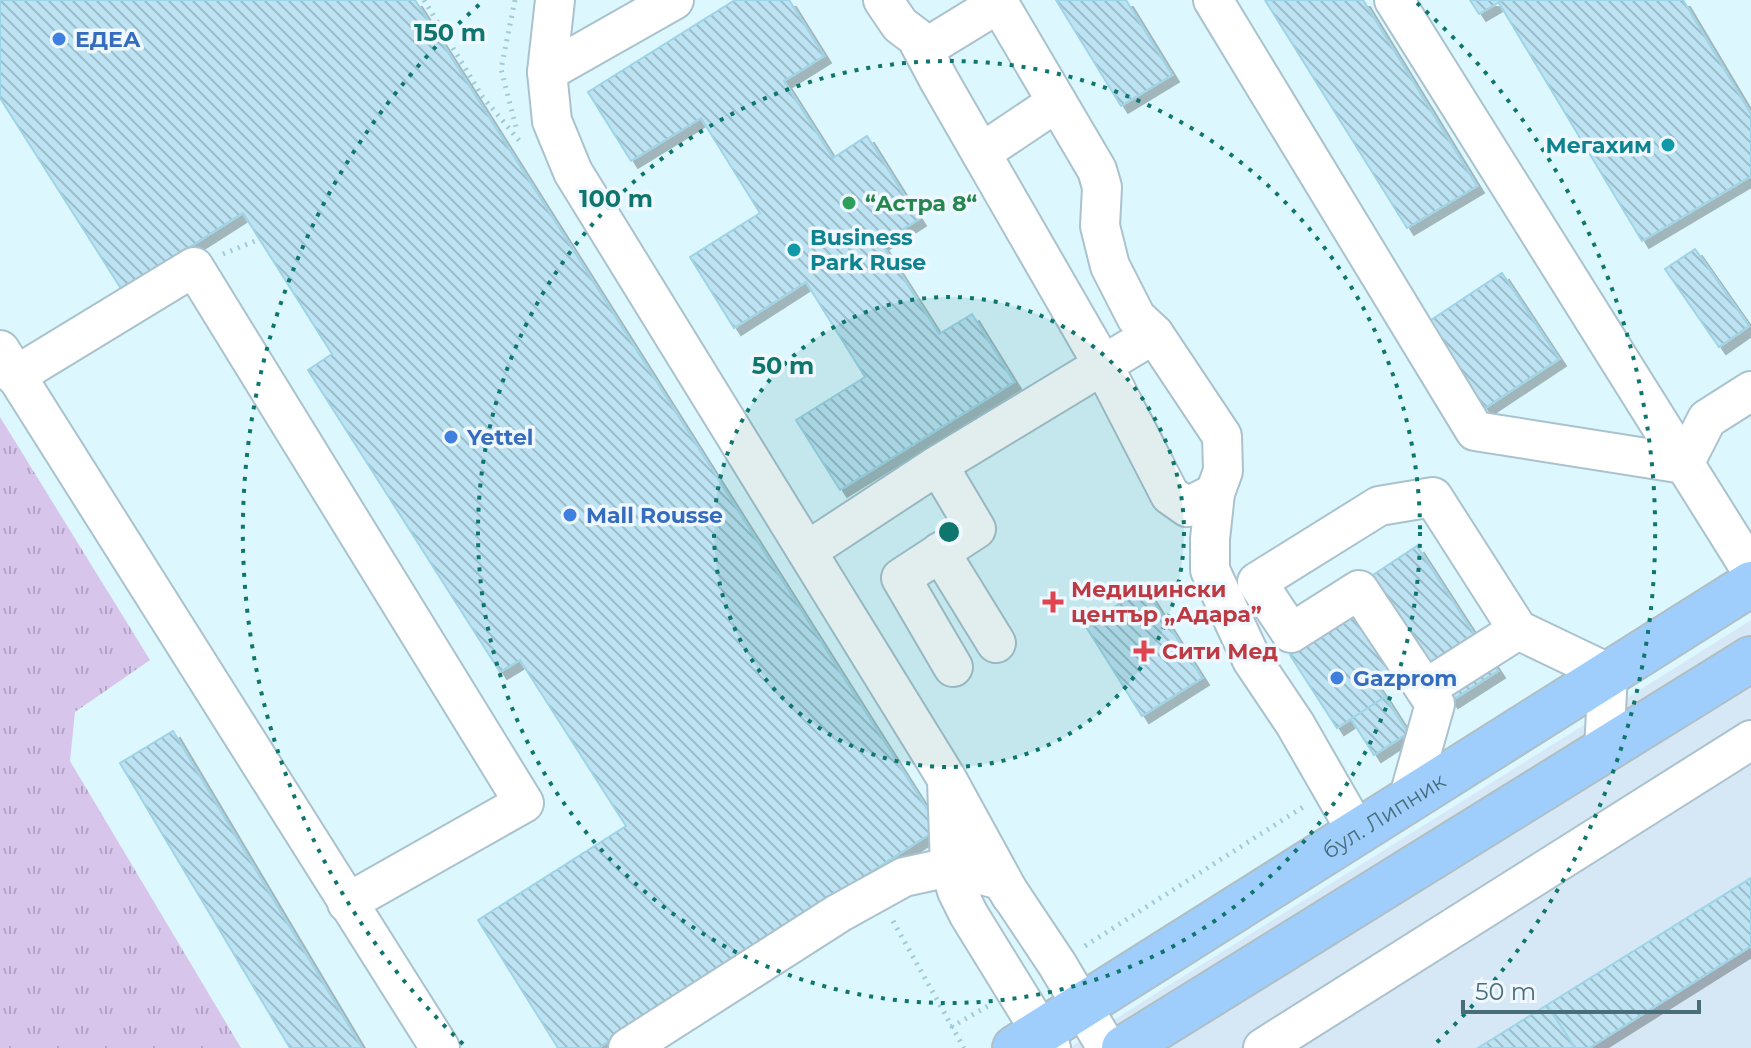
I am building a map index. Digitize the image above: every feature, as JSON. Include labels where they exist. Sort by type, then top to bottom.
[{"type":"main road","name":"бул. Липник","points":[[1036,1043],[1082,1005],[1751,584]]},
{"type":"main road","points":[[1124,1048],[1751,659]]},
{"type":"street","points":[[555,0],[547,72],[552,121],[573,172],[947,779],[1011,896]]},
{"type":"street","points":[[547,72],[674,0]]},
{"type":"street","points":[[883,0],[900,25],[916,37],[924,49],[1103,365],[1170,495],[1187,507],[1215,493]]},
{"type":"street","points":[[1213,0],[1475,431],[1684,464]]},
{"type":"street","points":[[1394,0],[1751,570]]},
{"type":"street","points":[[924,49],[998,1],[1097,170],[1102,187],[1100,226],[1110,266],[1136,317],[1154,334],[1222,436],[1223,471],[1215,493],[1210,570],[1252,660],[1295,724],[1357,832]]},
{"type":"street","points":[[981,153],[1057,102]]},
{"type":"street","points":[[347,903],[524,803],[194,267],[8,363],[347,903],[440,1048]]},
{"type":"street","points":[[807,551],[938,465],[1154,334]]},
{"type":"street","points":[[1684,464],[1707,419],[1751,391]]},
{"type":"street","points":[[938,465],[976,529],[901,578],[953,667]]},
{"type":"street","points":[[1408,800],[1435,704],[1359,590],[1291,633],[1257,582],[1379,506],[1433,497],[1518,630],[1608,673],[1604,750]]},
{"type":"street","points":[[940,552],[996,643]]},
{"type":"street","points":[[1425,689],[1518,630]]},
{"type":"street","points":[[1263,1048],[1751,740]]},
{"type":"street","points":[[947,779],[950,867],[957,891],[1036,1043]]},
{"type":"street","points":[[628,1048],[839,913],[904,877],[950,867],[1001,880],[1107,1048]]},
{"type":"path","points":[[424,0],[482,96],[525,148]]},
{"type":"path","points":[[1081,949],[1332,788]]},
{"type":"path","points":[[877,892],[964,1048]]},
{"type":"shaded area","points":[[0,0],[1751,0],[1751,620],[1069,1048],[0,1048]]},
{"type":"shaded area","points":[[1751,620],[1751,1048],[1069,1048],[1250,933]]},
{"type":"green space","points":[[0,417],[150,660],[75,712],[70,761],[241,1048],[0,1048]]},
{"type":"building","name":"Mall Rousse","points":[[0,0],[415,0],[939,828],[598,1048],[558,1048],[478,920],[626,826],[520,660],[500,672],[308,370],[332,354],[243,213],[122,290],[0,98]]},
{"type":"building","name":"Business Park Ruse","points":[[735,0],[789,0],[824,56],[784,81],[833,158],[867,136],[919,219],[881,243],[939,334],[972,314],[1014,382],[840,490],[796,420],[865,377],[806,282],[734,328],[690,257],[760,213],[701,118],[631,161],[588,92]]},
{"type":"building","points":[[1056,0],[1126,0],[1172,75],[1121,106]]},
{"type":"building","points":[[1265,0],[1363,0],[1477,186],[1407,228]]},
{"type":"building","points":[[1470,0],[1503,0],[1479,14]]},
{"type":"building","name":"Мегахим","points":[[1503,0],[1683,0],[1751,114],[1751,176],[1642,241],[1499,3]]},
{"type":"building","points":[[1695,249],[1749,326],[1719,347],[1665,269]]},
{"type":"building","points":[[1502,273],[1559,359],[1485,408],[1428,322]]},
{"type":"building","points":[[1417,546],[1498,671],[1451,701],[1419,651],[1374,681],[1385,697],[1337,728],[1290,655],[1385,593],[1373,575]]},
{"type":"building","name":"Сити Мед","points":[[1145,588],[1202,678],[1142,716],[1085,625]]},
{"type":"building","name":"Gazprom","points":[[1385,697],[1408,733],[1374,755],[1351,719]]},
{"type":"building","points":[[173,731],[362,1048],[290,1048],[120,763]]},
{"type":"building","points":[[1751,878],[1751,946],[1589,1048],[1575,1048],[1547,1005]]},
{"type":"building","points":[[1547,1005],[1575,1048],[1478,1048]]},
{"type":"place","name":"ЕДЕА","points":[[59,39]]},
{"type":"place","name":"Мегахим","points":[[1668,145]]},
{"type":"place","name":"“Астра 8“","points":[[849,203]]},
{"type":"place","name":"Business Park Ruse","points":[[794,250]]},
{"type":"place","name":"Yettel","points":[[451,437]]},
{"type":"place","name":"Mall Rousse","points":[[570,515]]},
{"type":"place","name":"Медицински център „Адара”","points":[[1053,602]]},
{"type":"place","name":"Сити Мед","points":[[1144,651]]},
{"type":"place","name":"Gazprom","points":[[1337,678]]}]
